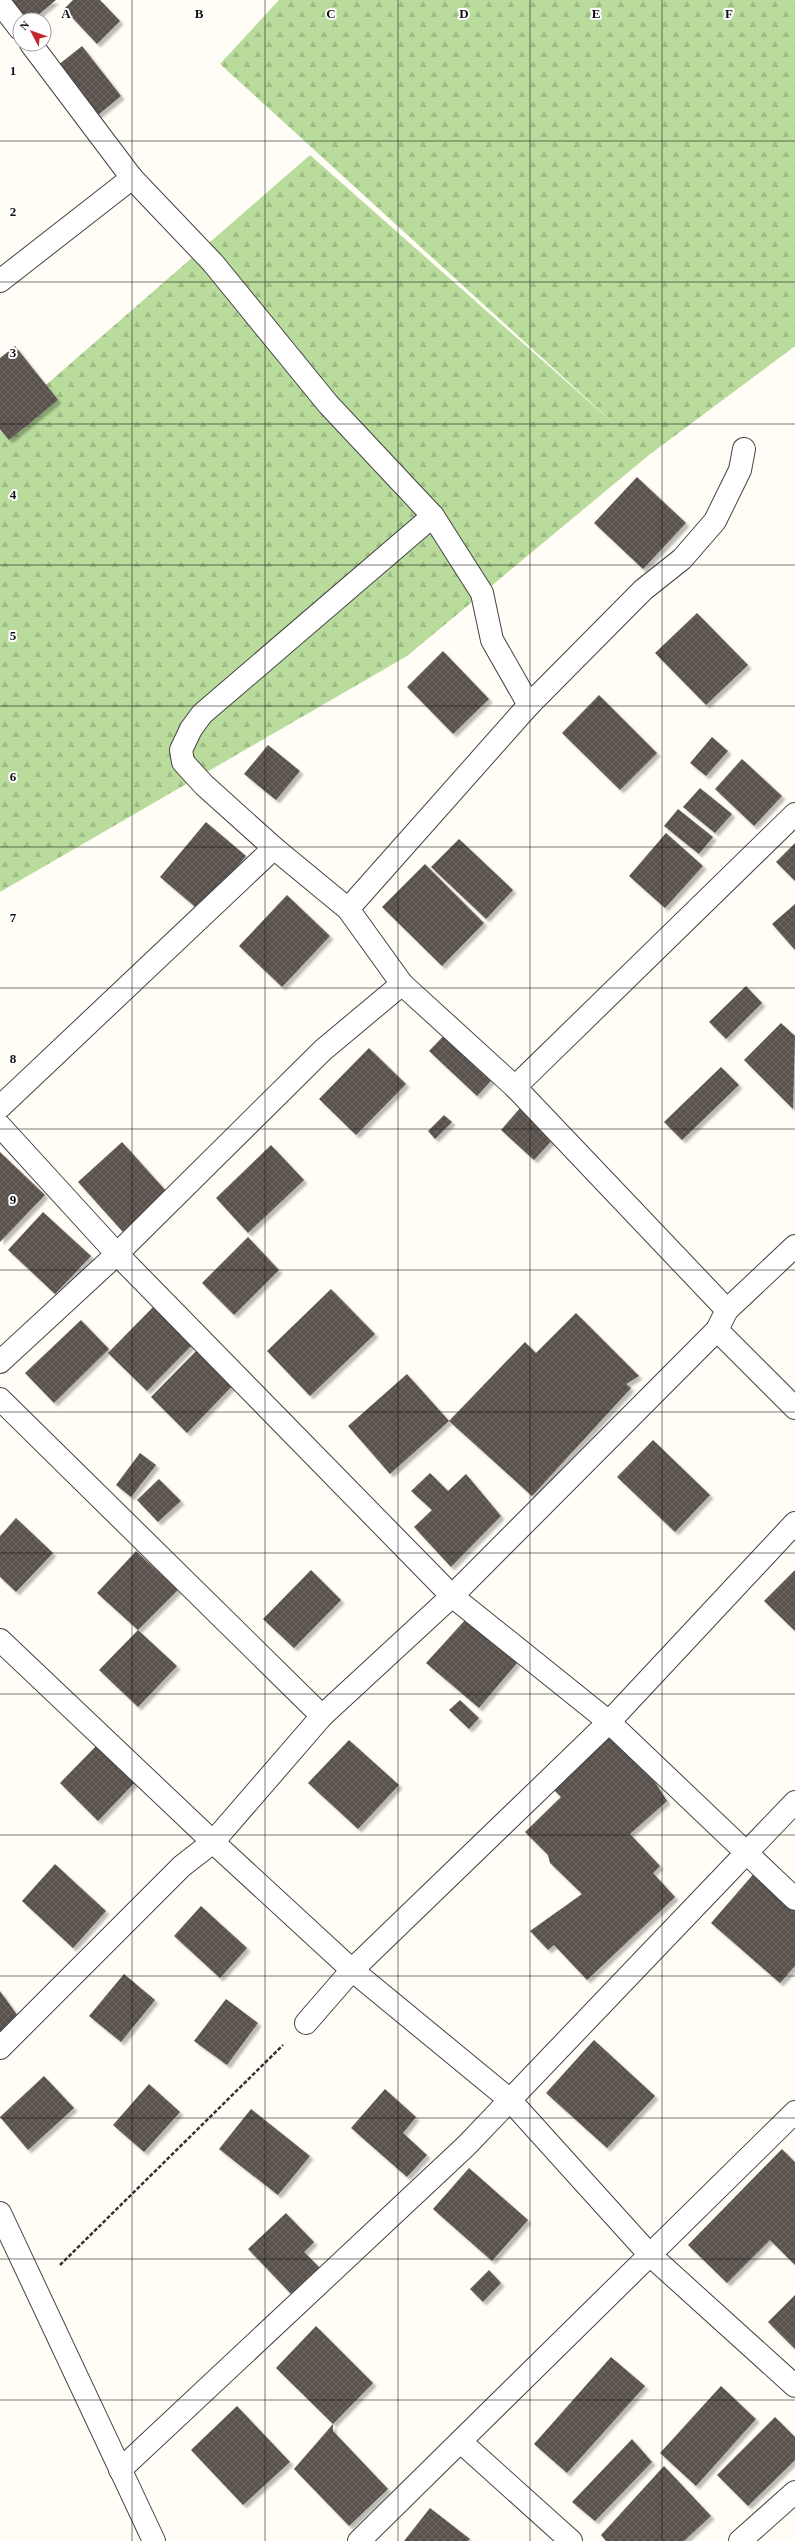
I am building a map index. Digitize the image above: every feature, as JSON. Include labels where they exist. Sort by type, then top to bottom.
[{"type":"street","points":[[0,3],[12,19]]},
{"type":"street","points":[[37,52],[132,178],[213,263],[328,404],[433,516],[482,593],[492,640],[529,705]]},
{"type":"street","points":[[0,281],[132,178]]},
{"type":"street","points":[[348,909],[529,705],[643,590],[682,559],[715,521],[740,470],[744,449]]},
{"type":"street","points":[[433,516],[202,714],[186,740],[182,750],[183,762],[204,785],[274,848],[348,909],[402,984],[516,1087],[728,1310]]},
{"type":"street","points":[[516,1087],[795,814]]},
{"type":"street","points":[[0,1107],[274,848]]},
{"type":"street","points":[[0,1362],[117,1254],[323,1050],[402,984]]},
{"type":"street","points":[[0,1126],[117,1254],[452,1596],[609,1722],[747,1851],[795,1899]]},
{"type":"street","points":[[0,2048],[182,1866],[213,1842],[322,1716],[452,1596],[717,1330],[728,1310],[795,1246]]},
{"type":"street","points":[[717,1330],[795,1408]]},
{"type":"street","points":[[0,1399],[322,1716]]},
{"type":"street","points":[[306,2023],[352,1970],[609,1722],[795,1523]]},
{"type":"street","points":[[0,1640],[213,1842],[352,1970],[510,2100],[649,2254],[795,2386]]},
{"type":"street","points":[[120,2470],[466,2146],[795,1802]]},
{"type":"street","points":[[359,2541],[795,2112]]},
{"type":"street","points":[[0,2213],[120,2470],[148,2539]]},
{"type":"street","points":[[461,2442],[571,2541]]},
{"type":"street","points":[[740,2541],[795,2492]]},
{"type":"path","points":[[36,2289],[306,2023]]},
{"type":"green space","points":[[279,0],[795,0],[795,346],[649,455],[407,656],[0,892],[0,425],[310,155],[619,428],[220,64]]},
{"type":"building","points":[[0,0],[56,0],[42,12],[12,12],[12,35],[0,21]]},
{"type":"building","points":[[73,0],[100,0],[120,21],[97,44],[64,9]]},
{"type":"building","points":[[82,46],[121,96],[87,124],[47,74]]},
{"type":"building","points":[[15,346],[58,400],[9,440],[0,429],[0,358]]},
{"type":"building","points":[[637,477],[686,523],[643,569],[594,523]]},
{"type":"building","points":[[697,613],[748,665],[706,705],[655,653]]},
{"type":"building","points":[[443,651],[489,699],[453,734],[407,687]]},
{"type":"building","points":[[599,695],[657,753],[620,790],[562,733]]},
{"type":"building","points":[[712,737],[728,751],[706,776],[690,763]]},
{"type":"building","points":[[268,745],[300,771],[276,800],[244,774]]},
{"type":"building","points":[[742,759],[782,796],[754,826],[715,789]]},
{"type":"building","points":[[700,788],[732,814],[715,833],[683,807]]},
{"type":"building","points":[[678,809],[713,837],[699,854],[664,826]]},
{"type":"building","points":[[206,822],[246,856],[200,911],[160,877]]},
{"type":"building","points":[[666,833],[703,866],[665,908],[629,876]]},
{"type":"building","points":[[459,839],[513,890],[486,919],[431,867]]},
{"type":"building","points":[[795,843],[795,881],[776,862]]},
{"type":"building","points":[[425,864],[484,923],[442,966],[382,907]]},
{"type":"building","points":[[287,895],[330,936],[282,987],[239,946]]},
{"type":"building","points":[[795,904],[795,950],[772,924]]},
{"type":"building","points":[[746,986],[762,1003],[726,1039],[709,1022]]},
{"type":"building","points":[[781,1023],[795,1036],[793,1109],[744,1060]]},
{"type":"building","points":[[452,1027],[499,1072],[477,1096],[429,1051]]},
{"type":"building","points":[[369,1048],[406,1084],[356,1135],[319,1099]]},
{"type":"building","points":[[721,1067],[739,1085],[682,1140],[664,1122]]},
{"type":"building","points":[[521,1107],[555,1137],[534,1160],[501,1130]]},
{"type":"building","points":[[444,1115],[452,1122],[435,1139],[428,1131]]},
{"type":"building","points":[[122,1142],[168,1193],[123,1232],[78,1182]]},
{"type":"building","points":[[271,1145],[304,1180],[248,1233],[216,1198]]},
{"type":"building","points":[[0,1152],[45,1195],[0,1242]]},
{"type":"building","points":[[43,1212],[91,1256],[55,1294],[8,1250]]},
{"type":"building","points":[[248,1237],[279,1270],[234,1315],[202,1283]]},
{"type":"building","points":[[331,1289],[375,1334],[310,1396],[267,1351]]},
{"type":"building","points":[[157,1303],[196,1341],[147,1391],[108,1353]]},
{"type":"building","points":[[576,1313],[639,1376],[626,1384],[631,1388],[532,1496],[449,1421],[525,1342],[536,1353]]},
{"type":"building","points":[[81,1320],[109,1349],[54,1403],[25,1373]]},
{"type":"building","points":[[200,1347],[236,1382],[187,1433],[151,1397]]},
{"type":"building","points":[[407,1374],[449,1421],[390,1474],[348,1426]]},
{"type":"building","points":[[653,1440],[710,1495],[675,1532],[617,1477]]},
{"type":"building","points":[[140,1453],[156,1465],[131,1497],[116,1485]]},
{"type":"building","points":[[430,1473],[448,1491],[466,1474],[501,1516],[451,1567],[414,1527],[432,1510],[411,1491]]},
{"type":"building","points":[[159,1479],[181,1501],[158,1522],[137,1500]]},
{"type":"building","points":[[16,1518],[53,1553],[16,1592],[0,1577],[0,1536]]},
{"type":"building","points":[[136,1551],[178,1590],[138,1630],[97,1593]]},
{"type":"building","points":[[311,1570],[341,1600],[294,1648],[263,1619]]},
{"type":"building","points":[[795,1570],[795,1631],[764,1601]]},
{"type":"building","points":[[466,1619],[517,1663],[479,1708],[426,1663]]},
{"type":"building","points":[[138,1630],[177,1666],[138,1707],[99,1670]]},
{"type":"building","points":[[460,1700],[479,1718],[469,1729],[449,1710]]},
{"type":"building","points":[[609,1734],[651,1776],[667,1801],[630,1834],[660,1866],[653,1873],[675,1897],[587,1980],[554,1945],[548,1950],[530,1931],[582,1894],[550,1863],[548,1855],[525,1832],[561,1797],[553,1789]]},
{"type":"building","points":[[102,1740],[140,1777],[98,1821],[60,1783]]},
{"type":"building","points":[[349,1740],[399,1785],[358,1829],[308,1783]]},
{"type":"building","points":[[55,1864],[106,1911],[73,1948],[22,1901]]},
{"type":"building","points":[[757,1870],[795,1903],[795,1966],[780,1983],[711,1923]]},
{"type":"building","points":[[201,1906],[247,1948],[220,1978],[174,1936]]},
{"type":"building","points":[[124,1974],[155,2000],[121,2042],[89,2016]]},
{"type":"building","points":[[0,1991],[20,2019],[0,2033]]},
{"type":"building","points":[[226,1999],[258,2023],[227,2065],[194,2041]]},
{"type":"building","points":[[594,2040],[655,2096],[607,2148],[546,2093]]},
{"type":"building","points":[[44,2076],[74,2108],[28,2150],[0,2117]]},
{"type":"building","points":[[149,2084],[180,2112],[144,2152],[113,2125]]},
{"type":"building","points":[[385,2089],[416,2117],[403,2133],[427,2155],[407,2177],[351,2128]]},
{"type":"building","points":[[251,2109],[310,2156],[278,2195],[219,2149]]},
{"type":"building","points":[[782,2149],[795,2162],[795,2265],[770,2240],[727,2283],[688,2245]]},
{"type":"building","points":[[469,2168],[528,2220],[492,2261],[433,2209]]},
{"type":"building","points":[[286,2213],[314,2242],[304,2252],[320,2268],[292,2295],[248,2249]]},
{"type":"building","points":[[489,2270],[501,2283],[483,2302],[470,2289]]},
{"type":"building","points":[[795,2295],[795,2349],[768,2322]]},
{"type":"building","points":[[316,2326],[373,2383],[333,2424],[276,2368]]},
{"type":"building","points":[[611,2357],[645,2386],[567,2473],[534,2444]]},
{"type":"building","points":[[721,2386],[756,2419],[696,2486],[660,2453]]},
{"type":"building","points":[[237,2406],[290,2462],[243,2505],[191,2450]]},
{"type":"building","points":[[775,2417],[795,2437],[795,2460],[748,2506],[717,2475]]},
{"type":"building","points":[[333,2424],[333,2431],[388,2489],[349,2526],[294,2469]]},
{"type":"building","points":[[632,2439],[652,2462],[595,2521],[572,2502]]},
{"type":"building","points":[[664,2466],[711,2516],[684,2541],[606,2541],[601,2535]]},
{"type":"building","points":[[430,2508],[470,2539],[468,2541],[404,2541]]}]
